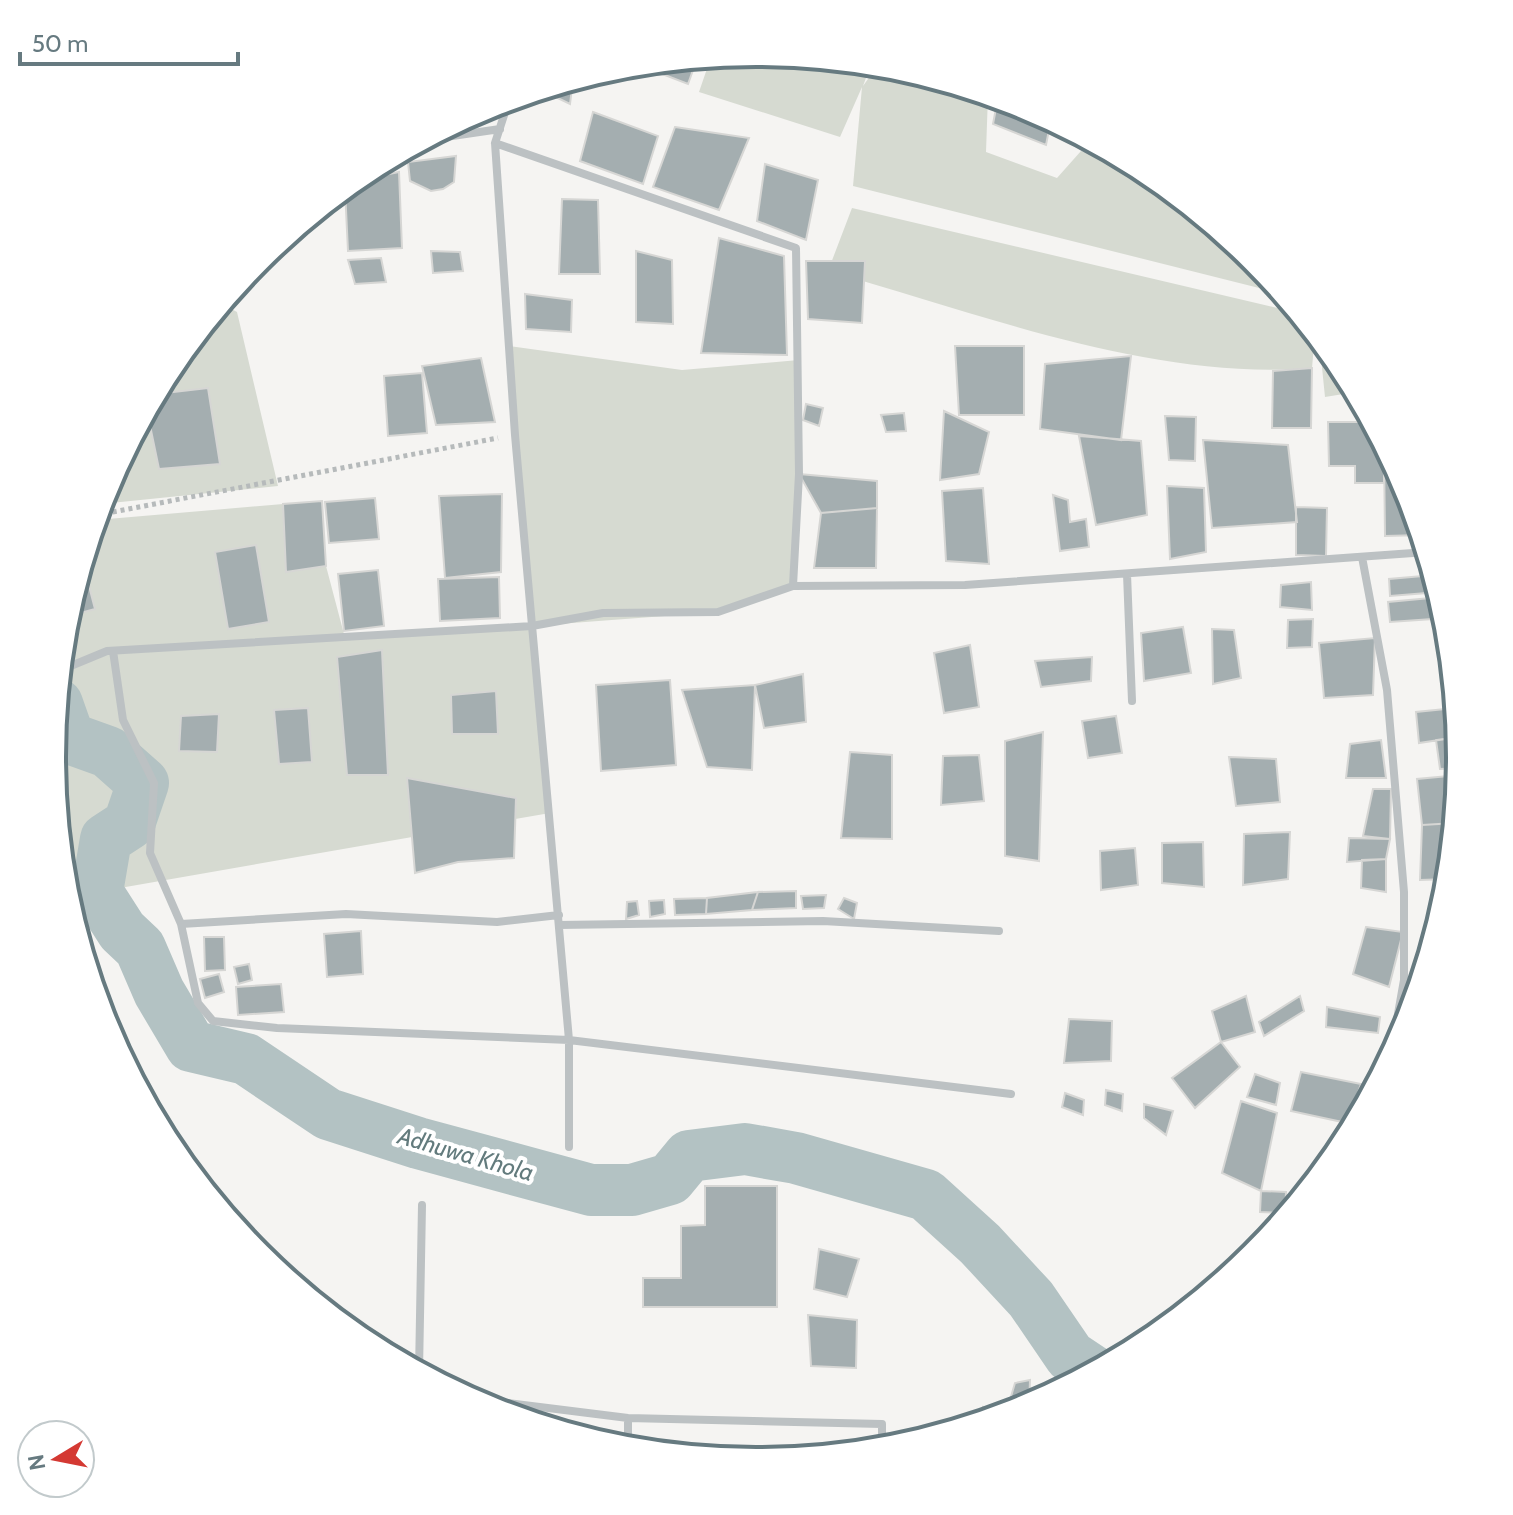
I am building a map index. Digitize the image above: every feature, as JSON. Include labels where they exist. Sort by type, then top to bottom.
[{"type":"street","points":[[504,115],[495,143],[515,435],[569,1040],[569,1147]]},
{"type":"street","points":[[457,135],[500,129]]},
{"type":"street","points":[[495,143],[796,248],[799,474],[793,586]]},
{"type":"street","points":[[72,666],[113,651],[532,626],[603,613],[718,612],[793,586],[965,585],[1415,553]]},
{"type":"street","points":[[1362,557],[1387,690],[1404,892],[1404,980],[1399,1009]]},
{"type":"street","points":[[1127,574],[1132,701]]},
{"type":"street","points":[[113,651],[123,720],[154,783],[150,853],[181,924],[198,1003],[213,1021],[277,1028],[569,1040],[1011,1094]]},
{"type":"street","points":[[181,924],[346,914],[497,922],[823,921],[999,931]]},
{"type":"street","points":[[419,1360],[422,1205]]},
{"type":"street","points":[[516,1404],[628,1418],[882,1424],[882,1436]]},
{"type":"street","points":[[628,1418],[628,1436]]},
{"type":"path","points":[[112,512],[515,435]]},
{"type":"shaded area","points":[[707,68],[802,68],[867,76],[863,86],[870,77],[891,80],[978,104],[988,108],[986,152],[1057,178],[1081,151],[1089,153],[1140,183],[1177,210],[1212,238],[1264,289],[853,186],[862,87],[840,137],[699,92]]},
{"type":"shaded area","points":[[852,208],[1282,309],[1314,350],[1312,368],[1251,369],[1190,364],[1129,354],[1006,324],[828,271]]},
{"type":"shaded area","points":[[231,309],[237,312],[278,486],[115,503],[137,452],[159,412],[182,374]]},
{"type":"shaded area","points":[[509,346],[682,370],[799,360],[793,586],[718,612],[532,626],[550,813],[79,893],[67,803],[67,712],[79,623],[109,519],[283,504],[286,571],[326,566],[345,638],[531,626]]},
{"type":"shaded area","points":[[1321,361],[1343,394],[1325,397]]},
{"type":"building","points":[[693,70],[688,84],[661,74]]},
{"type":"building","points":[[571,93],[570,104],[557,97]]},
{"type":"building","points":[[996,111],[1021,120],[1049,132],[1046,145],[993,124]]},
{"type":"building","points":[[593,112],[658,136],[643,184],[580,161]]},
{"type":"building","points":[[675,127],[749,138],[719,210],[653,187]]},
{"type":"building","points":[[456,156],[454,182],[443,189],[431,191],[410,181],[408,162]]},
{"type":"building","points":[[765,164],[818,180],[806,240],[757,221]]},
{"type":"building","points":[[399,172],[402,248],[348,251],[346,203],[387,174]]},
{"type":"building","points":[[562,199],[598,200],[600,274],[559,274]]},
{"type":"building","points":[[719,238],[784,256],[787,355],[701,353]]},
{"type":"building","points":[[431,251],[460,252],[463,271],[433,273]]},
{"type":"building","points":[[636,251],[672,260],[673,324],[636,322]]},
{"type":"building","points":[[381,258],[386,282],[355,284],[348,260]]},
{"type":"building","points":[[806,261],[865,261],[862,323],[808,319]]},
{"type":"building","points":[[525,294],[572,300],[571,332],[526,329]]},
{"type":"building","points":[[955,346],[1024,346],[1024,415],[959,415]]},
{"type":"building","points":[[1131,356],[1121,440],[1040,429],[1045,364]]},
{"type":"building","points":[[481,358],[495,422],[436,425],[422,366]]},
{"type":"building","points":[[1312,368],[1311,428],[1272,428],[1273,371]]},
{"type":"building","points":[[422,373],[427,433],[388,436],[384,376]]},
{"type":"building","points":[[208,388],[220,464],[159,469],[150,428],[171,392]]},
{"type":"building","points":[[806,404],[823,408],[819,426],[803,420]]},
{"type":"building","points":[[944,411],[989,432],[979,474],[940,480]]},
{"type":"building","points":[[904,413],[906,431],[886,432],[881,415]]},
{"type":"building","points":[[1165,416],[1196,417],[1195,461],[1169,460]]},
{"type":"building","points":[[1328,422],[1360,422],[1384,470],[1384,483],[1355,483],[1355,466],[1329,466]]},
{"type":"building","points":[[1079,436],[1141,441],[1147,515],[1096,525]]},
{"type":"building","points":[[1203,440],[1288,445],[1297,522],[1212,528]]},
{"type":"building","points":[[1384,471],[1410,535],[1385,536]]},
{"type":"building","points":[[799,474],[877,481],[877,508],[821,513]]},
{"type":"building","points":[[1167,486],[1204,488],[1206,552],[1170,559]]},
{"type":"building","points":[[983,488],[989,564],[946,561],[942,491]]},
{"type":"building","points":[[502,494],[501,572],[445,578],[439,496]]},
{"type":"building","points":[[1053,495],[1068,500],[1070,522],[1086,519],[1089,547],[1060,551]]},
{"type":"building","points":[[375,498],[379,539],[329,543],[325,502]]},
{"type":"building","points":[[322,501],[326,566],[286,572],[283,504]]},
{"type":"building","points":[[1296,507],[1327,508],[1326,556],[1296,555]]},
{"type":"building","points":[[877,508],[876,568],[814,568],[821,513]]},
{"type":"building","points":[[256,545],[269,622],[228,629],[215,552]]},
{"type":"building","points":[[378,570],[384,626],[344,631],[338,574]]},
{"type":"building","points":[[1422,576],[1427,593],[1390,596],[1389,579]]},
{"type":"building","points":[[499,577],[500,618],[440,621],[438,579]]},
{"type":"building","points":[[1311,582],[1312,610],[1280,607],[1281,585]]},
{"type":"building","points":[[89,585],[95,609],[82,613]]},
{"type":"building","points":[[1428,598],[1433,619],[1390,622],[1388,602]]},
{"type":"building","points":[[1313,619],[1312,647],[1287,648],[1288,620]]},
{"type":"building","points":[[1183,627],[1191,673],[1144,681],[1141,633]]},
{"type":"building","points":[[1212,629],[1234,630],[1241,678],[1213,684]]},
{"type":"building","points":[[1375,638],[1373,695],[1324,698],[1319,643]]},
{"type":"building","points":[[970,645],[979,707],[944,713],[934,653]]},
{"type":"building","points":[[382,650],[388,775],[347,775],[337,657]]},
{"type":"building","points":[[1092,657],[1091,681],[1041,687],[1035,661]]},
{"type":"building","points":[[803,674],[806,722],[764,728],[755,685]]},
{"type":"building","points":[[670,680],[676,765],[601,771],[596,685]]},
{"type":"building","points":[[755,685],[752,770],[707,767],[682,690]]},
{"type":"building","points":[[496,691],[498,734],[452,734],[451,695]]},
{"type":"building","points":[[308,708],[312,762],[279,764],[274,710]]},
{"type":"building","points":[[1446,709],[1447,739],[1419,743],[1416,712]]},
{"type":"building","points":[[219,714],[217,752],[179,751],[181,716]]},
{"type":"building","points":[[1116,716],[1122,753],[1088,758],[1082,721]]},
{"type":"building","points":[[1043,732],[1039,861],[1005,856],[1005,741]]},
{"type":"building","points":[[1447,739],[1447,769],[1440,769],[1436,740]]},
{"type":"building","points":[[1381,740],[1386,778],[1346,778],[1350,744]]},
{"type":"building","points":[[850,752],[892,755],[892,839],[841,838]]},
{"type":"building","points":[[979,755],[984,801],[941,805],[943,756]]},
{"type":"building","points":[[1229,757],[1276,759],[1280,802],[1236,806]]},
{"type":"building","points":[[1447,776],[1444,824],[1422,825],[1417,779]]},
{"type":"building","points":[[407,778],[516,798],[514,858],[458,862],[415,873]]},
{"type":"building","points":[[1373,789],[1391,789],[1390,839],[1363,836]]},
{"type":"building","points":[[1444,824],[1436,879],[1420,880],[1422,825]]},
{"type":"building","points":[[1290,832],[1288,879],[1243,885],[1244,834]]},
{"type":"building","points":[[1349,838],[1390,839],[1386,859],[1347,862]]},
{"type":"building","points":[[1203,842],[1204,887],[1162,883],[1162,843]]},
{"type":"building","points":[[1135,848],[1138,885],[1101,890],[1100,851]]},
{"type":"building","points":[[1386,859],[1386,892],[1361,888],[1362,860]]},
{"type":"building","points":[[796,891],[796,908],[752,910],[758,892]]},
{"type":"building","points":[[758,892],[752,910],[706,914],[707,898]]},
{"type":"building","points":[[826,895],[824,908],[803,909],[801,896]]},
{"type":"building","points":[[707,898],[706,914],[675,915],[674,899]]},
{"type":"building","points":[[844,898],[857,903],[854,919],[838,909]]},
{"type":"building","points":[[664,900],[665,914],[650,917],[649,901]]},
{"type":"building","points":[[637,901],[639,915],[626,919],[627,902]]},
{"type":"building","points":[[1366,927],[1403,932],[1389,987],[1353,974]]},
{"type":"building","points":[[361,931],[363,974],[327,977],[324,934]]},
{"type":"building","points":[[204,937],[224,937],[225,970],[205,971]]},
{"type":"building","points":[[249,964],[252,980],[238,984],[234,967]]},
{"type":"building","points":[[219,974],[224,992],[205,998],[200,979]]},
{"type":"building","points":[[281,984],[284,1012],[238,1015],[236,987]]},
{"type":"building","points":[[1246,996],[1255,1032],[1221,1042],[1212,1011]]},
{"type":"building","points":[[1300,996],[1304,1011],[1264,1036],[1259,1022]]},
{"type":"building","points":[[1327,1007],[1380,1017],[1378,1033],[1326,1027]]},
{"type":"building","points":[[1069,1019],[1112,1021],[1111,1061],[1064,1063]]},
{"type":"building","points":[[1221,1042],[1240,1067],[1195,1108],[1172,1078]]},
{"type":"building","points":[[1301,1072],[1361,1084],[1342,1122],[1291,1111]]},
{"type":"building","points":[[1255,1074],[1280,1083],[1276,1105],[1247,1097]]},
{"type":"building","points":[[1106,1090],[1123,1094],[1122,1111],[1105,1105]]},
{"type":"building","points":[[1065,1093],[1084,1100],[1083,1115],[1062,1107]]},
{"type":"building","points":[[1241,1101],[1277,1113],[1261,1191],[1222,1173]]},
{"type":"building","points":[[1144,1104],[1173,1111],[1166,1135],[1144,1118]]},
{"type":"building","points":[[705,1186],[777,1186],[777,1307],[643,1307],[643,1278],[681,1278],[681,1226],[705,1225]]},
{"type":"building","points":[[1261,1191],[1286,1192],[1286,1201],[1276,1213],[1260,1212]]},
{"type":"building","points":[[819,1249],[859,1259],[847,1297],[814,1289]]},
{"type":"building","points":[[808,1315],[857,1320],[856,1368],[811,1366]]},
{"type":"building","points":[[1030,1380],[1030,1391],[1010,1399],[1015,1383]]},
{"type":"waterway","name":"Adhuwa Khola","points":[[67,731],[69,738],[108,752],[143,783],[129,824],[106,839],[97,892],[122,931],[140,948],[159,992],[191,1046],[246,1059],[328,1114],[418,1143],[591,1190],[632,1190],[670,1179],[689,1156],[745,1149],[796,1158],[926,1195],[980,1244],[1031,1299],[1070,1356],[1084,1365]]}]
